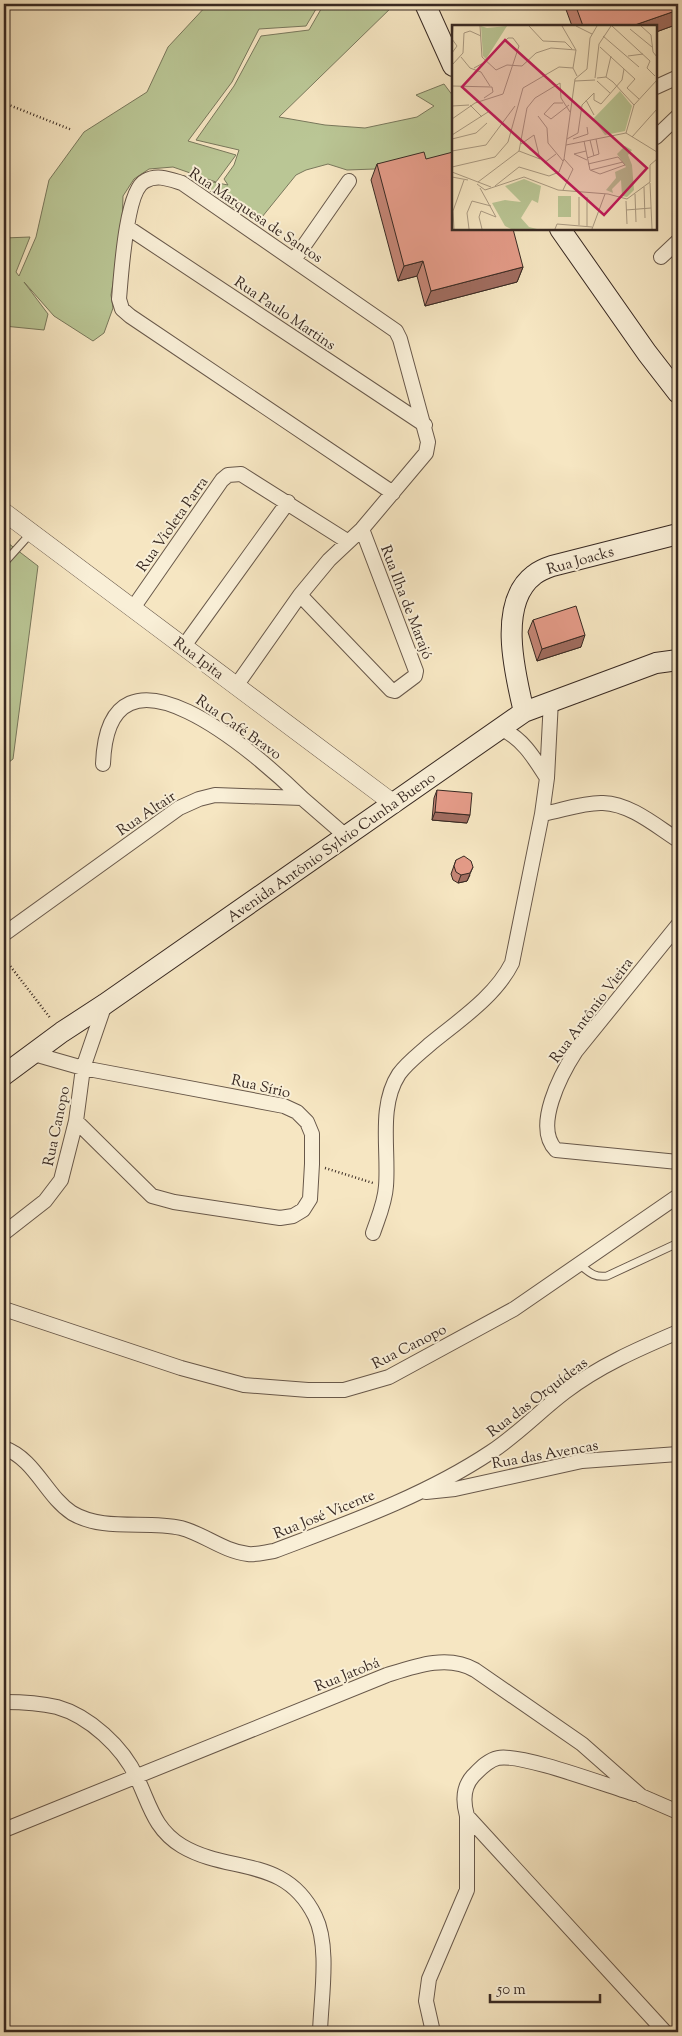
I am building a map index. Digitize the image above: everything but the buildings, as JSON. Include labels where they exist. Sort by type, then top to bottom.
[{"type":"main road","points":[[425,4],[452,64]]},
{"type":"main road","points":[[561,230],[678,393]]},
{"type":"main road","name":"Rua Joacks","points":[[524,712],[514,669],[512,638],[516,601],[525,585],[534,575],[552,566],[678,534]]},
{"type":"main road","name":"Avenida Antônio Sylvio Cunha Bueno","points":[[4,1075],[62,1032],[394,804],[524,712],[551,700],[656,663],[678,660]]},
{"type":"street","points":[[657,87],[678,77]]},
{"type":"street","points":[[657,136],[678,116]]},
{"type":"street","name":"Rua Marquesa de Santos","points":[[236,686],[300,595],[347,541],[362,529],[426,453],[428,442],[425,425],[396,331],[182,183],[167,178],[154,177],[143,181],[136,188],[127,227],[118,299],[122,308],[130,316],[392,493]]},
{"type":"street","points":[[294,260],[348,180]]},
{"type":"street","name":"Rua Paulo Martins","points":[[127,227],[425,425]]},
{"type":"street","points":[[661,257],[678,241]]},
{"type":"street","name":"Rua Violeta Parra","points":[[133,608],[228,475],[241,474],[347,541]]},
{"type":"street","points":[[184,646],[288,502]]},
{"type":"street","name":"Rua Ipita","points":[[4,512],[394,804]]},
{"type":"street","name":"Rua Ilha de Marajó","points":[[300,595],[391,690],[395,691],[415,676],[416,671],[362,529]]},
{"type":"street","name":"Rua Café Bravo","points":[[103,764],[104,741],[108,728],[115,717],[124,707],[136,701],[152,700],[174,704],[197,715],[253,754],[302,798]]},
{"type":"street","points":[[373,1233],[382,1208],[386,1187],[387,1114],[390,1093],[399,1074],[413,1059],[493,990],[505,976],[512,963],[542,814],[547,778],[551,700]]},
{"type":"street","points":[[502,729],[514,735],[526,747],[547,778]]},
{"type":"street","name":"Rua Altair","points":[[4,934],[179,808],[199,799],[215,795],[302,798]]},
{"type":"street","points":[[302,798],[346,837]]},
{"type":"street","points":[[542,814],[602,803],[618,805],[639,815],[678,840]]},
{"type":"street","name":"Rua Antônio Vieira","points":[[678,925],[576,1051],[563,1071],[555,1090],[546,1131],[548,1139],[556,1150],[678,1162]]},
{"type":"street","name":"Rua Canopo","points":[[4,1233],[45,1201],[61,1180],[76,1121],[84,1068],[105,1004]]},
{"type":"street","name":"Rua Sírio","points":[[34,1054],[84,1068],[284,1106],[297,1112],[307,1122],[312,1134],[310,1198],[303,1210],[293,1216],[280,1218],[174,1202],[152,1196],[76,1121]]},
{"type":"street","name":"Rua Canopo","points":[[4,1309],[181,1368],[244,1385],[308,1390],[344,1390],[389,1377],[514,1310],[678,1196]]},
{"type":"street","name":"Rua das Orquídeas","points":[[418,1493],[492,1451],[566,1392],[609,1363],[678,1332]]},
{"type":"street","name":"Rua José Vicente","points":[[4,1448],[10,1450],[27,1465],[70,1511],[84,1519],[181,1528],[230,1550],[250,1555],[274,1551],[418,1493]]},
{"type":"street","name":"Rua das Avencas","points":[[418,1493],[455,1489],[582,1461],[678,1454]]},
{"type":"street","name":"Rua Jatobá","points":[[4,1830],[387,1675],[412,1667],[454,1662],[464,1664],[475,1670],[582,1744],[641,1796],[678,1812]]},
{"type":"street","points":[[4,1702],[21,1702],[58,1707],[85,1720],[115,1745],[137,1777],[149,1809],[162,1827],[181,1846],[204,1856],[260,1868],[281,1877],[301,1895],[315,1916],[322,1936],[320,2032]]},
{"type":"street","points":[[433,2032],[426,2001],[429,1979],[466,1890],[467,1816],[464,1800],[469,1781],[482,1767],[497,1758],[520,1758],[641,1796]]},
{"type":"street","points":[[467,1816],[508,1863],[665,2032]]},
{"type":"lane","points":[[4,563],[31,533]]},
{"type":"lane","points":[[579,1264],[592,1275],[599,1277],[607,1276],[678,1243]]},
{"type":"path","points":[[4,104],[72,130]]},
{"type":"path","points":[[4,958],[62,1032]]},
{"type":"path","points":[[312,1164],[386,1187]]},
{"type":"green space","points":[[208,4],[319,4],[306,26],[259,29],[232,82],[188,141],[236,155],[216,182],[173,167],[149,169],[134,179],[123,196],[122,229],[111,295],[113,308],[104,333],[93,341],[54,316],[24,282],[48,314],[44,330],[4,326],[4,238],[30,237],[16,272],[19,276],[36,237],[49,180],[84,132],[147,92],[168,47]]},
{"type":"green space","points":[[324,4],[395,4],[279,117],[325,125],[365,128],[417,117],[434,106],[416,95],[444,84],[452,95],[452,160],[375,169],[347,170],[328,164],[306,170],[296,175],[262,217],[232,207],[192,178],[228,185],[224,179],[234,165],[239,150],[196,140],[234,86],[261,36],[309,30]]},
{"type":"green space","points":[[4,540],[38,566],[13,759],[4,766]]}]
